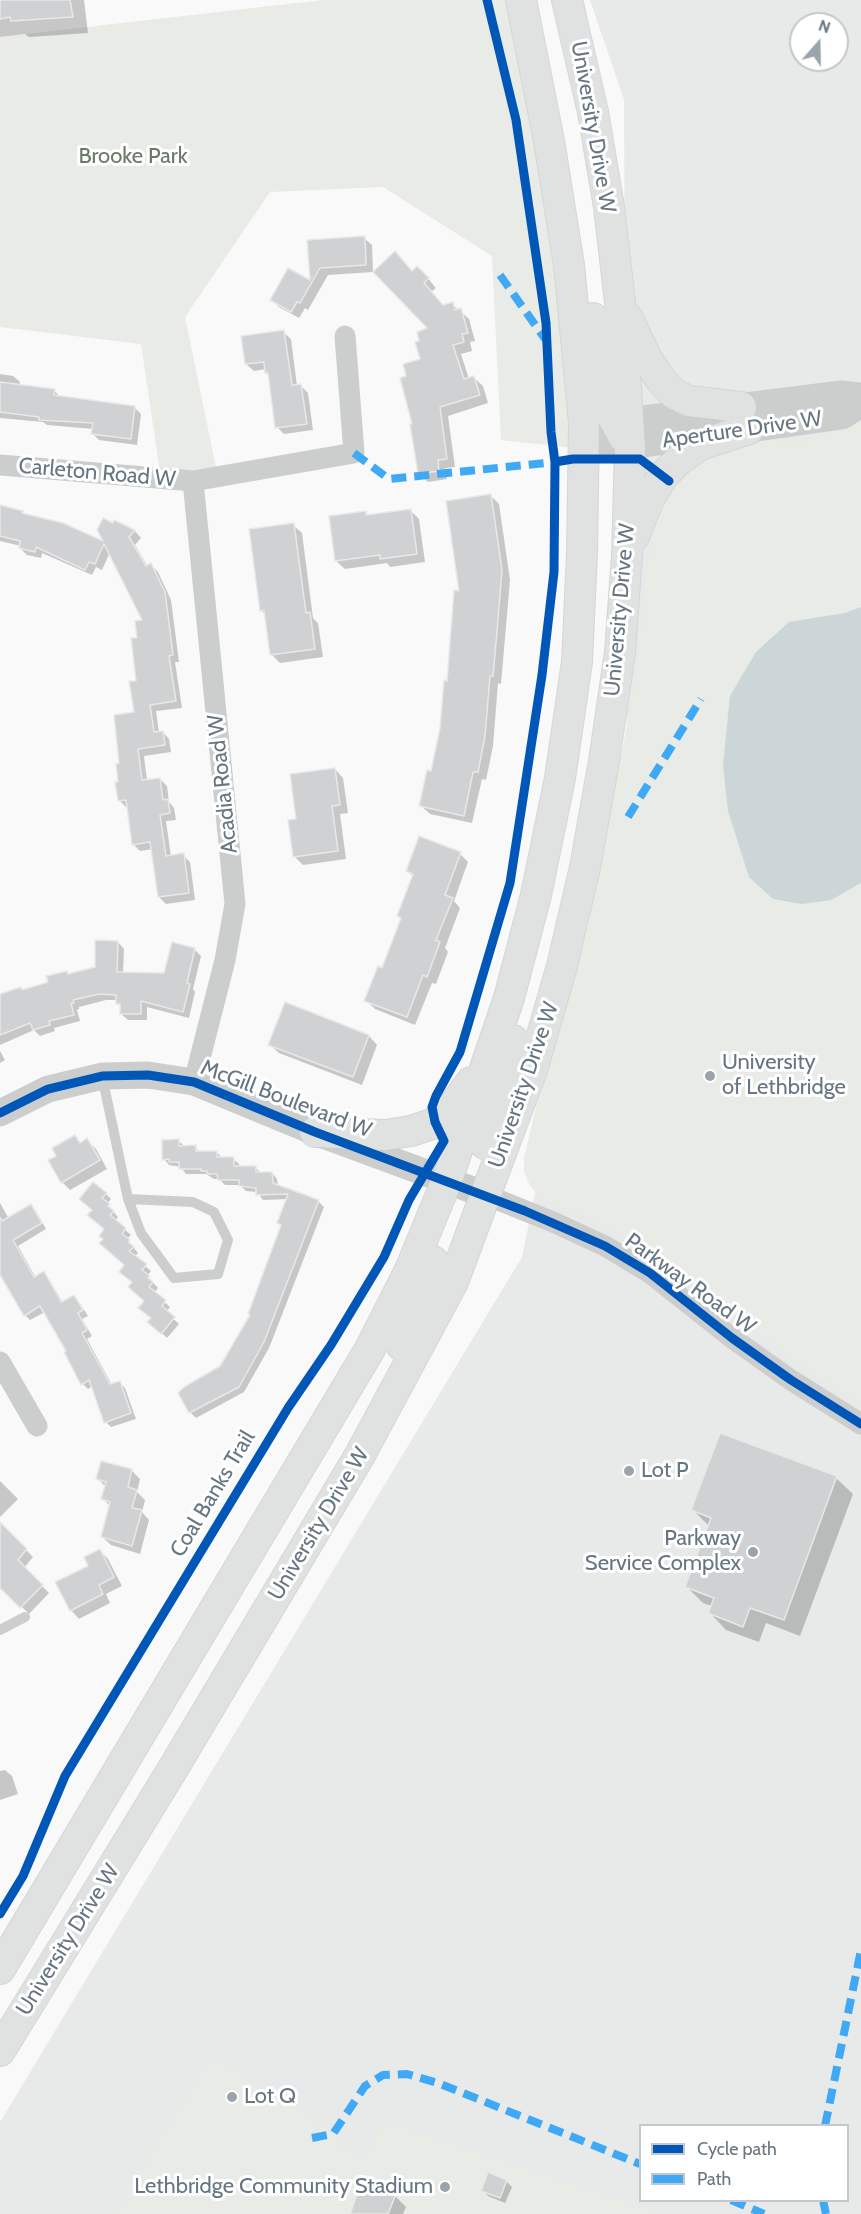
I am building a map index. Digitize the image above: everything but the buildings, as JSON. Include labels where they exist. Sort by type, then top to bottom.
[{"type":"main road","name":"University Drive W","points":[[0,1969],[370,1349],[410,1270],[447,1180],[509,998],[536,895],[560,778],[577,662],[584,436],[569,265],[549,141],[521,0]]},
{"type":"main road","name":"University Drive W","points":[[0,2051],[171,1772],[360,1455],[453,1282],[532,1070],[562,966],[585,867],[604,761],[620,652],[627,556],[620,302],[609,207],[593,112],[567,0]]},
{"type":"main road","points":[[549,141],[583,265],[604,396],[624,430]]},
{"type":"main road","points":[[620,302],[647,359],[673,393],[689,401],[745,418]]},
{"type":"main road","points":[[627,556],[649,499],[663,477],[700,445],[745,418]]},
{"type":"main road","points":[[486,1195],[484,1146],[515,1033],[536,895]]},
{"type":"main road","points":[[315,1132],[385,1135],[411,1131],[432,1124],[447,1114],[459,1100],[491,1049]]},
{"type":"main road","points":[[388,1404],[398,1353],[440,1245],[452,1196],[447,1180]]},
{"type":"street","name":"Carleton Road W","points":[[0,465],[45,471],[193,481],[354,453],[345,336]]},
{"type":"street","name":"Aperture Drive W","points":[[745,418],[841,394],[861,396]]},
{"type":"street","name":"Aperture Drive W","points":[[584,436],[745,418],[842,416],[861,404]]},
{"type":"street","name":"Acadia Road W","points":[[193,481],[235,904],[225,960],[194,1082]]},
{"type":"street","name":"McGill Boulevard W","points":[[0,1113],[48,1089],[102,1076],[148,1075],[194,1082],[315,1132],[486,1195]]},
{"type":"street","name":"Parkway Road W","points":[[486,1195],[595,1241],[650,1273],[732,1338],[791,1380],[861,1424]]},
{"type":"street","points":[[0,1362],[37,1426]]},
{"type":"lane","points":[[102,1076],[128,1199],[141,1233],[174,1278],[218,1274],[228,1240],[214,1212],[193,1202],[128,1199]]},
{"type":"lane","points":[[0,1630],[26,1617]]},
{"type":"shaded area","name":"University of Lethbridge","points":[[590,0],[861,0],[861,2214],[0,2214],[0,2122],[522,1257],[627,749],[624,100]]},
{"type":"shaded area","points":[[861,607],[861,883],[831,900],[802,904],[773,899],[749,877],[728,811],[723,765],[730,696],[756,652],[789,622],[845,613]]},
{"type":"green space","name":"Brooke Park","points":[[323,0],[521,0],[584,449],[501,440],[492,256],[383,187],[270,192],[185,317],[218,477],[161,479],[141,344],[0,327],[0,37]]},
{"type":"green space","points":[[861,422],[861,1402],[810,1372],[649,1251],[597,1222],[543,1199],[530,1186],[524,1171],[524,1158],[537,1103],[586,935],[634,688],[651,537],[667,486],[696,459],[766,437],[780,442],[813,441],[824,437],[834,427]]},
{"type":"green space","points":[[212,2056],[341,2137],[336,2147],[367,2159],[382,2120],[660,2214],[115,2214]]},
{"type":"marked path","points":[[500,275],[545,339]]},
{"type":"marked path","points":[[354,453],[389,479],[555,462]]},
{"type":"marked path","points":[[628,817],[701,699]]},
{"type":"marked path","points":[[825,2124],[861,1950]]},
{"type":"marked path","points":[[312,2138],[333,2134],[365,2086],[383,2075],[407,2074],[438,2083],[639,2164]]},
{"type":"marked path","points":[[736,2202],[764,2214]]},
{"type":"marked path","points":[[823,2202],[826,2214]]},
{"type":"cycle path","name":"Coal Banks Trail","points":[[0,1914],[23,1876],[65,1776],[288,1408],[331,1345],[384,1257],[409,1200],[444,1141],[435,1122],[432,1107],[460,1052],[510,883],[542,675],[554,572],[555,462],[551,432],[546,323],[516,120],[487,0]]},
{"type":"cycle path","points":[[555,462],[573,459],[640,459],[669,481]]},
{"type":"cycle path","points":[[0,1113],[48,1089],[102,1076],[148,1075],[194,1082],[315,1132],[525,1211],[605,1246],[650,1273],[732,1338],[791,1380],[861,1424]]},
{"type":"place","name":"University of Lethbridge","points":[[710,1076]]},
{"type":"place","name":"Lot P","points":[[629,1471]]},
{"type":"place","name":"Parkway Service Complex","points":[[753,1552]]},
{"type":"place","name":"Lot Q","points":[[232,2097]]},
{"type":"place","name":"Lethbridge Community Stadium","points":[[445,2187]]}]
